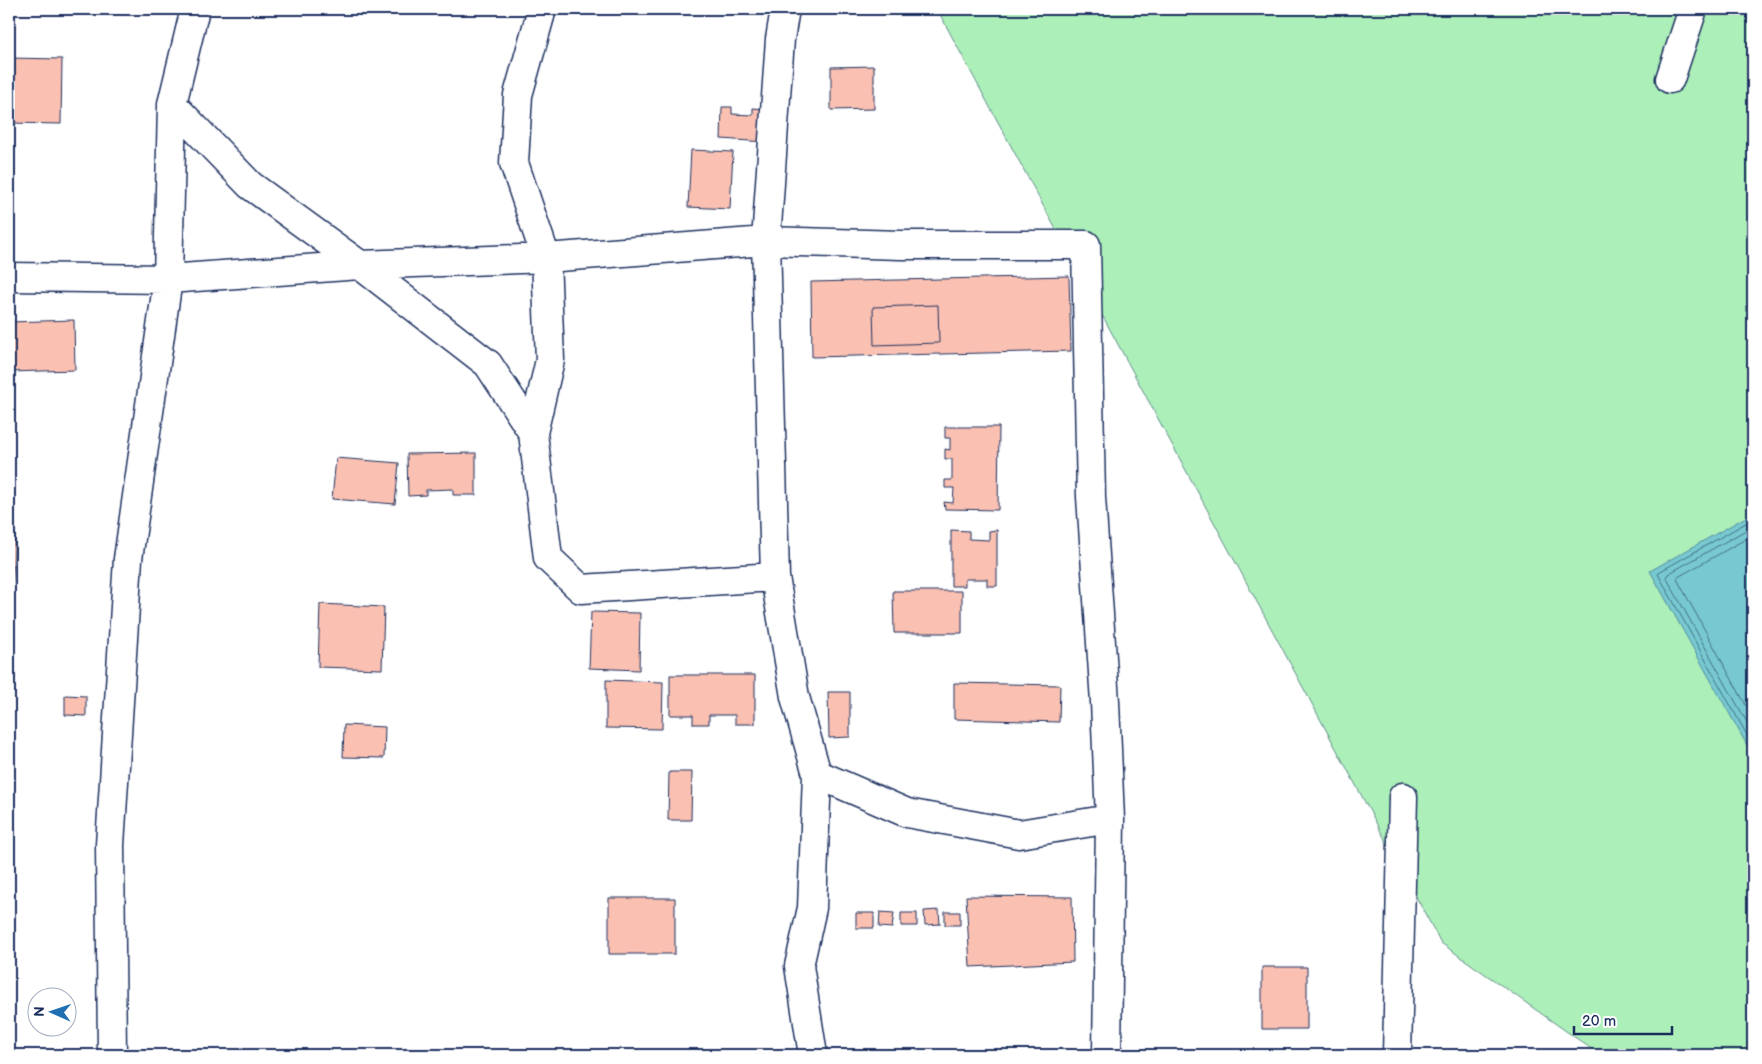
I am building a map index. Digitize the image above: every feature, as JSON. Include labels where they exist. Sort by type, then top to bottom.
[{"type":"street","points":[[112,1055],[110,845],[128,559],[168,279],[172,104],[195,9]]},
{"type":"street","points":[[542,9],[518,95],[514,163],[546,258],[550,360],[533,434],[548,558],[581,590],[775,577]]},
{"type":"street","points":[[785,9],[780,39],[766,241],[775,577],[795,697],[817,774],[812,908],[799,966],[813,1055]]},
{"type":"street","points":[[1670,78],[1693,9]]},
{"type":"street","points":[[172,104],[250,185],[360,265],[488,364],[533,434]]},
{"type":"street","points":[[9,276],[168,279],[360,265],[546,258],[766,241],[901,245],[1086,245],[1091,497],[1105,702],[1110,819],[1107,1055]]},
{"type":"street","points":[[817,774],[907,813],[1019,834],[1110,819]]},
{"type":"street","points":[[1397,1055],[1402,796]]},
{"type":"green space","points":[[937,9],[1753,9],[1753,1055],[1600,1055],[1441,943]]},
{"type":"water","points":[[1753,513],[1753,756],[1650,571]]},
{"type":"building","points":[[9,58],[62,59],[61,124],[9,123]]},
{"type":"building","points":[[874,66],[874,109],[831,110],[831,67]]},
{"type":"building","points":[[722,107],[732,107],[732,114],[753,115],[753,108],[766,109],[765,142],[721,139]]},
{"type":"building","points":[[691,150],[733,152],[730,209],[688,207]]},
{"type":"building","points":[[1069,276],[1071,351],[812,357],[811,282]]},
{"type":"building","points":[[938,305],[939,343],[874,345],[873,307]]},
{"type":"building","points":[[74,320],[75,370],[9,372],[9,322]]},
{"type":"building","points":[[945,427],[999,427],[998,510],[945,509],[944,502],[953,503],[954,488],[945,488],[945,480],[952,480],[952,459],[945,459],[945,449],[950,450],[950,438],[945,438]]},
{"type":"building","points":[[476,453],[476,495],[453,495],[453,489],[426,490],[426,495],[408,496],[407,454]]},
{"type":"building","points":[[336,458],[399,463],[395,504],[332,499]]},
{"type":"building","points":[[951,530],[969,531],[969,539],[989,540],[989,531],[997,530],[997,586],[987,586],[987,579],[965,579],[965,586],[951,586]]},
{"type":"building","points":[[9,533],[15,533],[11,612],[9,612]]},
{"type":"building","points":[[893,591],[962,591],[962,633],[894,633]]},
{"type":"building","points":[[320,604],[384,607],[382,669],[318,667]]},
{"type":"building","points":[[591,612],[640,613],[639,670],[589,668]]},
{"type":"building","points":[[670,675],[755,675],[755,724],[735,724],[735,715],[709,715],[709,724],[693,724],[693,715],[670,715]]},
{"type":"building","points":[[606,680],[663,682],[662,729],[606,728]]},
{"type":"building","points":[[954,683],[1060,685],[1059,722],[954,719]]},
{"type":"building","points":[[828,692],[850,692],[850,737],[829,738]]},
{"type":"building","points":[[65,695],[86,696],[86,716],[65,715]]},
{"type":"building","points":[[344,725],[385,727],[384,758],[343,757]]},
{"type":"building","points":[[669,772],[692,772],[691,820],[668,820]]},
{"type":"building","points":[[966,896],[1072,897],[1073,962],[970,967]]},
{"type":"building","points":[[609,898],[675,898],[675,954],[609,954]]},
{"type":"building","points":[[939,910],[940,924],[925,925],[924,911]]},
{"type":"building","points":[[880,912],[894,913],[892,928],[879,927]]},
{"type":"building","points":[[945,912],[960,912],[960,925],[945,925]]},
{"type":"building","points":[[856,913],[874,913],[874,928],[856,928]]},
{"type":"building","points":[[901,913],[917,913],[917,926],[901,926]]},
{"type":"building","points":[[1262,967],[1307,967],[1307,1029],[1262,1029]]}]
